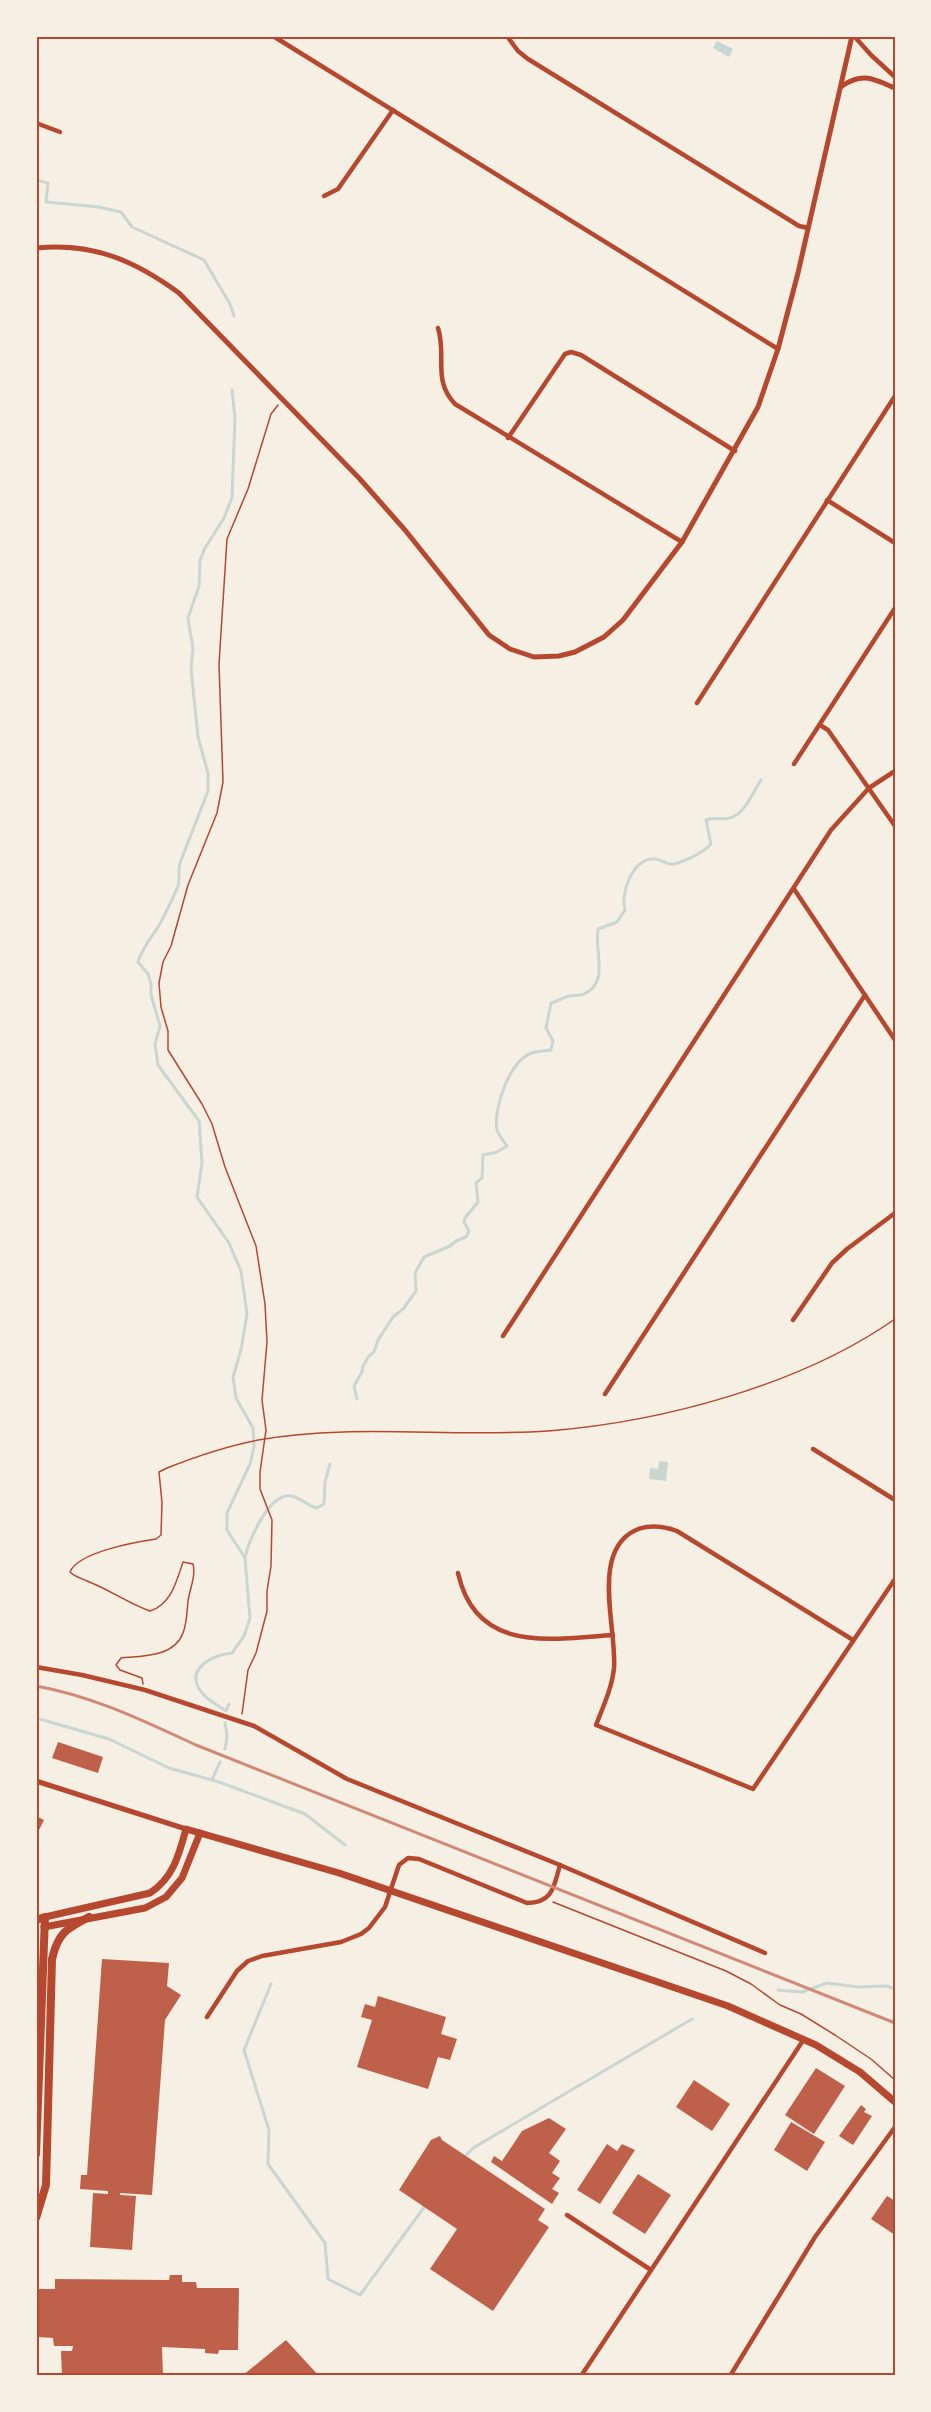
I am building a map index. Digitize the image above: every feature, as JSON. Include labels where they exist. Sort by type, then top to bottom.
[{"type":"highway","points":[[36,2154],[40,1918],[150,1893],[161,1886],[170,1875],[179,1856],[186,1829],[339,1873],[728,2006],[804,2039],[860,2072],[895,2102]]},
{"type":"highway","points":[[40,1928],[88,1917],[145,1908],[166,1897],[182,1878],[200,1833]]},
{"type":"highway","points":[[36,2218],[46,2185],[52,1959],[56,1944],[63,1932],[88,1917]]},
{"type":"street","points":[[273,36],[778,349]]},
{"type":"street","points":[[507,36],[518,51],[528,59],[799,226],[808,228]]},
{"type":"street","points":[[853,36],[895,77]]},
{"type":"street","points":[[36,248],[62,247],[106,253],[125,259],[154,275],[179,293],[359,478],[405,530],[483,629],[499,643],[522,654],[542,658],[575,652],[604,637],[623,620],[682,542],[758,407],[778,349],[853,36]]},
{"type":"street","points":[[842,86],[854,78],[864,78],[874,79],[895,88]]},
{"type":"street","points":[[324,196],[338,189],[393,110]]},
{"type":"street","points":[[36,123],[60,132]]},
{"type":"street","points":[[438,328],[442,341],[441,379],[449,398],[508,438],[682,542]]},
{"type":"street","points":[[508,438],[565,354],[571,352],[580,355],[735,451]]},
{"type":"street","points":[[697,703],[895,396]]},
{"type":"street","points":[[828,500],[895,543]]},
{"type":"street","points":[[794,764],[895,608]]},
{"type":"street","points":[[820,724],[828,730],[895,826]]},
{"type":"street","points":[[503,1336],[831,830],[869,788],[895,771]]},
{"type":"street","points":[[794,889],[895,1040]]},
{"type":"street","points":[[605,1394],[865,995]]},
{"type":"street","points":[[793,1320],[832,1263],[895,1213]]},
{"type":"street","points":[[813,1449],[895,1500]]},
{"type":"street","points":[[853,1640],[677,1531],[653,1526],[630,1533],[621,1541],[612,1555],[609,1571],[614,1670],[596,1725],[753,1790],[895,1580]]},
{"type":"street","points":[[458,1574],[461,1586],[473,1608],[502,1632],[524,1639],[538,1640],[613,1635]]},
{"type":"street","points":[[36,1667],[145,1690],[254,1726],[347,1779],[561,1865],[765,1953]]},
{"type":"street","points":[[36,1781],[186,1829]]},
{"type":"street","points":[[207,2017],[237,1971],[248,1961],[262,1956],[332,1945],[361,1935],[369,1929],[380,1916],[399,1865],[403,1860],[413,1858],[527,1903],[538,1903],[547,1898],[561,1865]]},
{"type":"street","points":[[581,2376],[804,2039]]},
{"type":"street","points":[[730,2376],[815,2237],[895,2127]]},
{"type":"street","points":[[567,2215],[651,2270]]},
{"type":"path","points":[[241,1721],[248,1670],[256,1653],[267,1611],[271,1566],[272,1520],[260,1489],[266,1430],[262,1400],[267,1342],[265,1304],[256,1246],[225,1167],[212,1124],[168,1050],[168,1031],[161,1007],[159,983],[163,962],[171,946],[188,885],[217,813],[223,782],[219,664],[227,539],[248,489],[271,414],[282,399]]},
{"type":"path","points":[[145,1690],[142,1677],[120,1670],[116,1665],[121,1658],[165,1653],[180,1641],[186,1623],[193,1564],[183,1562],[170,1596],[155,1610],[150,1611],[136,1606],[109,1589],[70,1572],[75,1565],[105,1550],[156,1539],[161,1535],[162,1503],[159,1472],[173,1465],[228,1446],[304,1434],[548,1431],[678,1410],[726,1397],[788,1375],[841,1351],[895,1319]]},
{"type":"path","points":[[547,1898],[559,1905],[726,1971],[751,1984],[780,2005],[801,2014],[835,2035],[871,2059],[895,2080]]},
{"type":"shaded area","points":[[717,41],[733,49],[729,57],[713,48]]},
{"type":"shaded area","points":[[659,1461],[668,1462],[666,1481],[649,1479],[650,1468],[658,1469]]},
{"type":"building","points":[[58,1742],[103,1757],[98,1773],[52,1758]]},
{"type":"building","points":[[36,1816],[44,1820],[36,1836]]},
{"type":"building","points":[[102,1959],[169,1963],[167,1986],[181,1995],[165,2020],[152,2195],[120,2193],[120,2195],[136,2196],[132,2250],[90,2247],[93,2193],[108,2194],[108,2191],[80,2189],[81,2175],[87,2175]]},
{"type":"building","points":[[378,1996],[446,2017],[441,2034],[457,2039],[450,2060],[438,2057],[428,2089],[357,2067],[372,2020],[361,2017],[365,2004],[375,2007]]},
{"type":"building","points":[[816,2068],[845,2086],[814,2134],[785,2115]]},
{"type":"building","points":[[694,2080],[730,2104],[712,2131],[676,2107]]},
{"type":"building","points":[[861,2105],[866,2109],[864,2112],[872,2116],[853,2145],[839,2136]]},
{"type":"building","points":[[549,2118],[566,2129],[549,2153],[560,2161],[552,2173],[560,2178],[552,2189],[559,2193],[552,2204],[491,2162],[494,2156],[502,2161],[522,2131]]},
{"type":"building","points":[[791,2122],[825,2142],[807,2171],[774,2150]]},
{"type":"building","points":[[440,2136],[442,2140],[545,2209],[538,2220],[549,2227],[493,2311],[430,2269],[457,2229],[399,2190],[431,2140]]},
{"type":"building","points":[[607,2144],[617,2151],[622,2144],[635,2150],[600,2204],[577,2190]]},
{"type":"building","points":[[638,2174],[671,2195],[645,2234],[612,2213]]},
{"type":"building","points":[[887,2196],[895,2201],[895,2235],[871,2219]]},
{"type":"building","points":[[170,2275],[182,2275],[182,2282],[196,2282],[197,2288],[239,2288],[238,2350],[219,2350],[218,2354],[205,2353],[205,2349],[162,2347],[163,2376],[62,2376],[61,2351],[72,2351],[73,2346],[54,2346],[53,2338],[38,2337],[36,2289],[55,2289],[55,2279],[169,2280]]},
{"type":"building","points":[[286,2340],[319,2376],[242,2376]]},
{"type":"waterway","points":[[36,180],[48,183],[46,202],[99,207],[121,212],[132,227],[204,260],[230,304],[234,316]]},
{"type":"waterway","points":[[229,1704],[226,1711],[208,1699],[198,1686],[196,1678],[198,1671],[208,1661],[232,1653],[244,1636],[250,1618],[245,1558],[227,1530],[227,1513],[250,1464],[254,1447],[253,1428],[236,1398],[233,1377],[241,1350],[247,1314],[241,1271],[229,1243],[197,1197],[202,1163],[199,1121],[158,1065],[155,1044],[160,1026],[148,974],[138,962],[163,919],[178,886],[180,863],[208,791],[208,773],[198,737],[191,669],[193,649],[188,618],[199,586],[200,560],[224,518],[232,497],[235,418],[232,390]]},
{"type":"waterway","points":[[357,1399],[354,1386],[363,1366],[374,1352],[378,1340],[393,1317],[403,1309],[416,1291],[415,1273],[424,1257],[466,1237],[469,1231],[464,1222],[478,1202],[476,1183],[482,1178],[483,1155],[497,1152],[507,1146],[497,1130],[496,1121],[501,1098],[510,1075],[524,1057],[534,1052],[551,1050],[553,1041],[546,1028],[551,1003],[569,996],[584,994],[597,982],[599,974],[598,929],[617,922],[625,910],[624,895],[630,877],[640,864],[647,860],[655,859],[675,864],[704,850],[711,844],[706,820],[727,819],[735,816],[748,802],[761,780]]},
{"type":"waterway","points":[[245,1558],[261,1519],[275,1502],[283,1497],[291,1496],[317,1508],[324,1504],[325,1482],[330,1464]]},
{"type":"waterway","points":[[36,1718],[109,1739],[169,1768],[219,1782],[305,1814],[345,1845]]},
{"type":"waterway","points":[[225,1723],[227,1736],[225,1749]]},
{"type":"waterway","points":[[212,1780],[220,1762]]},
{"type":"waterway","points":[[778,1990],[802,1992],[827,1983],[858,1987],[886,1986],[895,1989]]},
{"type":"waterway","points":[[271,1984],[244,2050],[269,2130],[268,2164],[325,2243],[328,2279],[360,2295],[425,2206]]},
{"type":"waterway","points":[[463,2159],[473,2148],[692,2019]]},
{"type":"railway","points":[[36,1686],[78,1696],[118,1710],[196,1745],[895,2023]]}]
